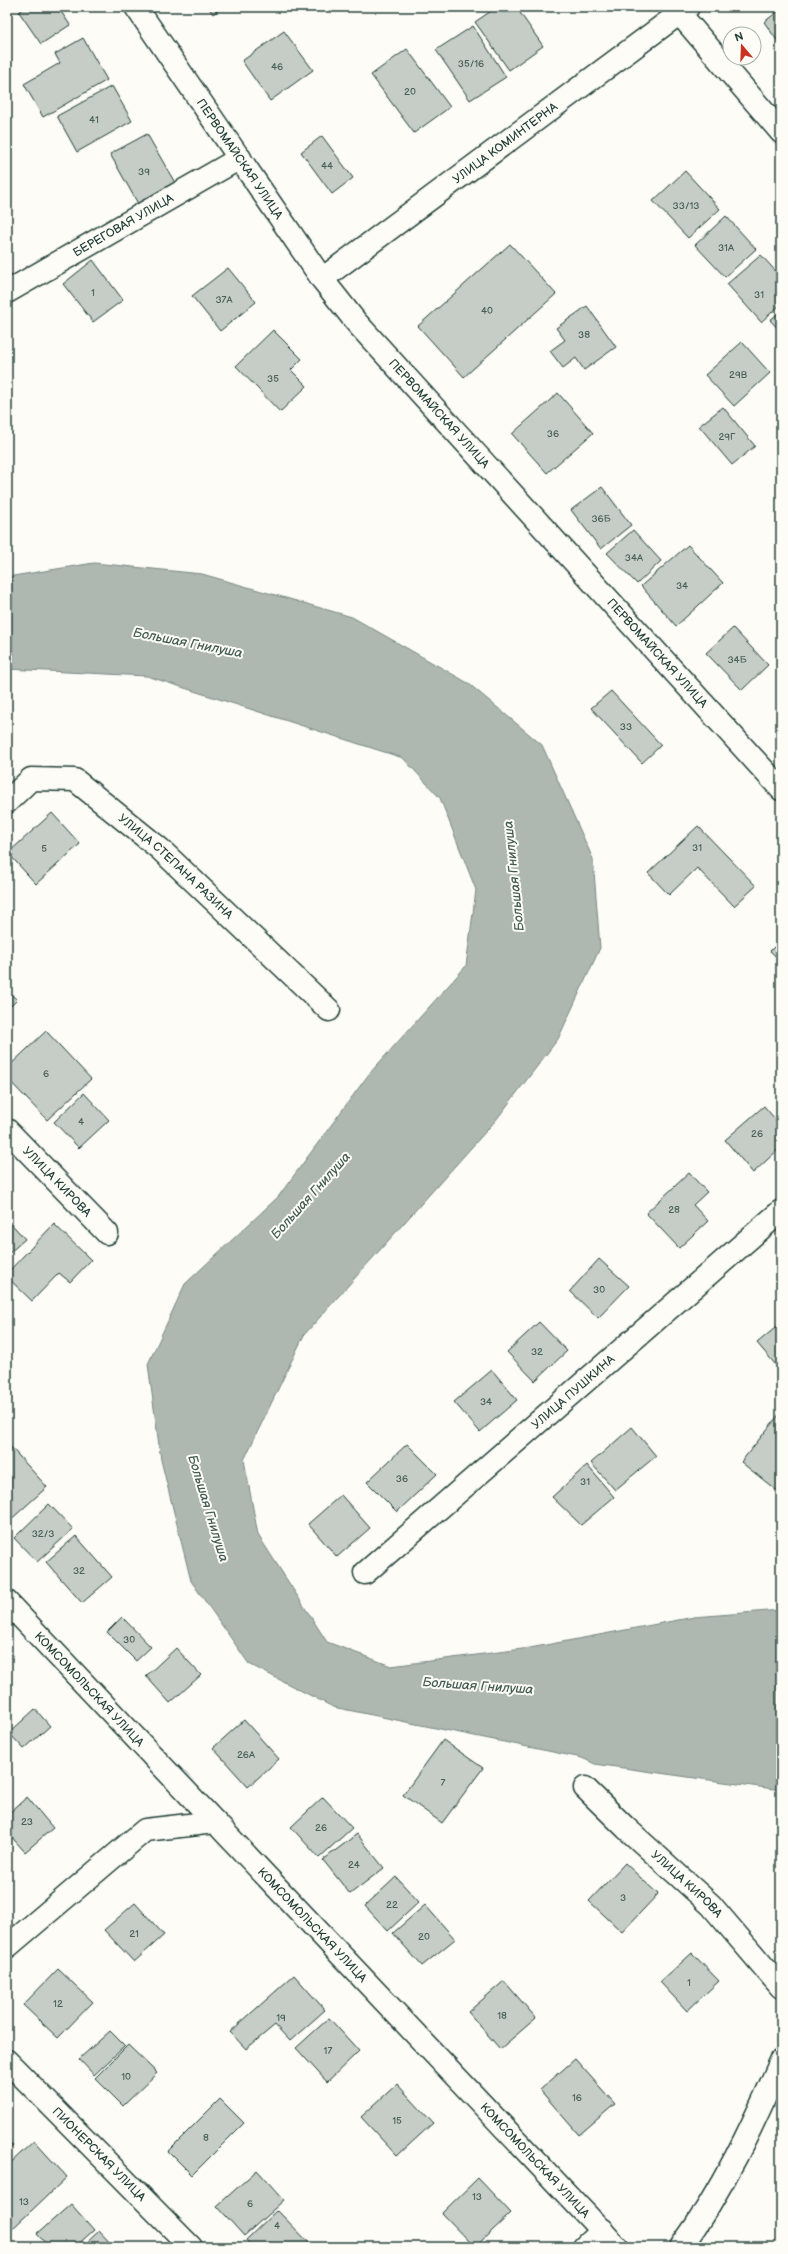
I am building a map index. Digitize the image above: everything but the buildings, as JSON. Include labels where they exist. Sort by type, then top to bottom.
[{"type":"street","name":"ПЕРВОМАЙСКАЯ УЛИЦА","points":[[136,7],[322,279],[361,328],[781,789]]},
{"type":"street","points":[[680,9],[781,132]]},
{"type":"street","name":"УЛИЦА КОМИНТЕРНА","points":[[322,279],[680,9]]},
{"type":"street","name":"БЕРЕГОВАЯ УЛИЦА","points":[[7,292],[240,158]]},
{"type":"street","name":"УЛИЦА СТЕПАНА РАЗИНА","points":[[7,802],[31,779],[75,780],[160,849],[329,1010]]},
{"type":"street","name":"УЛИЦА КИРОВА","points":[[7,1130],[107,1233]]},
{"type":"street","name":"УЛИЦА ПУШКИНА","points":[[365,1573],[781,1211]]},
{"type":"street","name":"КОМСОМОЛЬСКАЯ УЛИЦА","points":[[7,1602],[617,2247]]},
{"type":"street","name":"УЛИЦА КИРОВА","points":[[585,1788],[626,1828],[711,1905],[781,1987]]},
{"type":"street","points":[[7,1947],[145,1830],[215,1822]]},
{"type":"street","name":"ПИОНЕРСКАЯ УЛИЦА","points":[[7,2061],[191,2247]]},
{"type":"street","points":[[681,2247],[704,2212],[761,2106],[781,2061]]},
{"type":"street","points":[[584,2247],[602,2230]]},
{"type":"water","name":"Большая Гнилуша","points":[[94,563],[202,574],[352,617],[468,683],[542,745],[593,859],[600,948],[558,1039],[496,1120],[304,1335],[244,1460],[258,1535],[327,1642],[391,1666],[530,1648],[694,1617],[781,1610],[781,1790],[595,1764],[582,1758],[333,1707],[249,1664],[191,1581],[161,1460],[148,1364],[185,1284],[278,1197],[369,1074],[466,966],[476,890],[440,798],[403,758],[147,676],[7,669],[7,577]]}]
